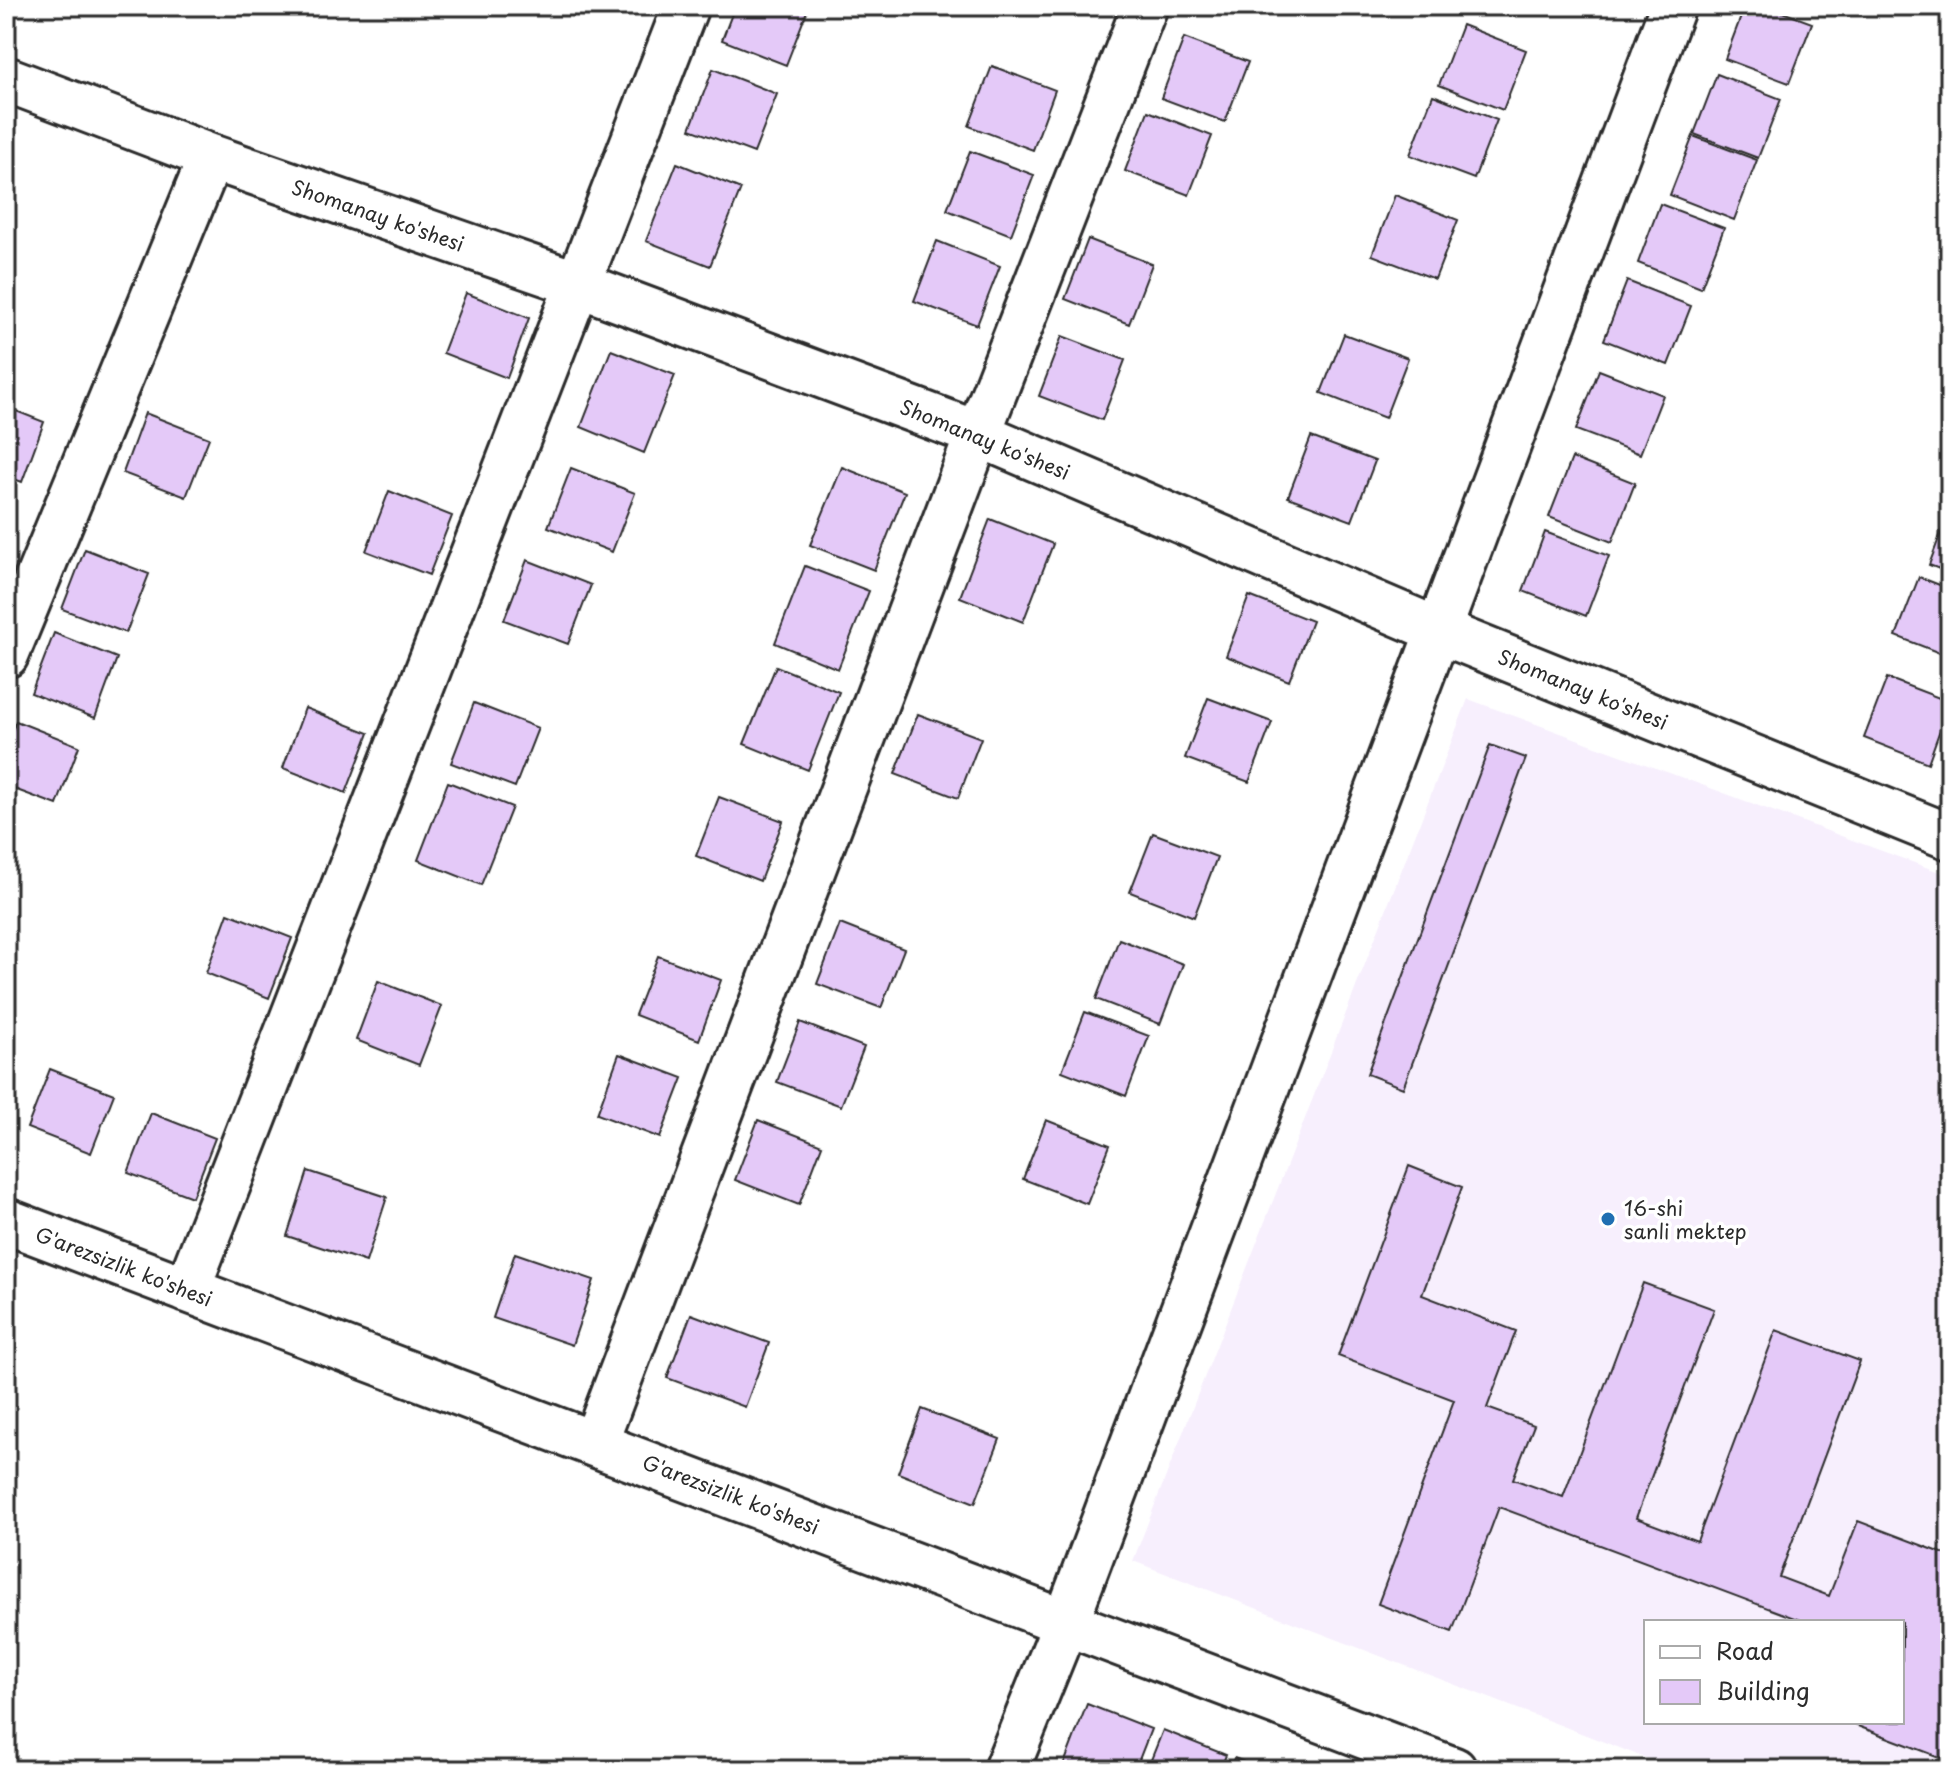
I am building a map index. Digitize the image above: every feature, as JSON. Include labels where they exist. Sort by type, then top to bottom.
[{"type":"street","points":[[187,1290],[686,6]]},
{"type":"street","points":[[595,1443],[978,434],[1145,6]]},
{"type":"street","points":[[1006,1770],[1066,1622],[1673,6]]},
{"type":"street","name":"Shomanay ko'shesi","points":[[6,79],[211,157],[578,284],[978,434],[1437,630],[1950,837]]},
{"type":"street","points":[[6,655],[211,157]]},
{"type":"street","name":"G'arezsizlik ko'shesi","points":[[6,1221],[1454,1770]]},
{"type":"shaded area","name":"16-shi sanli mektep","points":[[1468,699],[1950,876],[1950,1770],[1677,1770],[1133,1561]]},
{"type":"building","points":[[735,6],[809,6],[786,65],[722,40]]},
{"type":"building","points":[[1745,6],[1766,6],[1812,23],[1789,83],[1725,59]]},
{"type":"building","points":[[1462,25],[1526,50],[1503,110],[1439,85]]},
{"type":"building","points":[[1184,38],[1248,62],[1225,122],[1161,98]]},
{"type":"building","points":[[992,66],[1055,90],[1033,150],[969,126]]},
{"type":"building","points":[[713,69],[777,94],[754,153],[690,129]]},
{"type":"building","points":[[1717,74],[1781,99],[1758,158],[1694,134]]},
{"type":"building","points":[[1433,95],[1497,120],[1474,179],[1410,155]]},
{"type":"building","points":[[1148,111],[1212,136],[1189,195],[1125,171]]},
{"type":"building","points":[[1693,136],[1757,160],[1734,220],[1670,195]]},
{"type":"building","points":[[970,151],[1034,175],[1011,235],[947,210]]},
{"type":"building","points":[[677,163],[741,189],[710,266],[646,241]]},
{"type":"building","points":[[1395,195],[1458,220],[1435,279],[1372,255]]},
{"type":"building","points":[[1660,204],[1724,228],[1701,288],[1638,263]]},
{"type":"building","points":[[1088,239],[1152,264],[1129,324],[1065,299]]},
{"type":"building","points":[[937,241],[1000,266],[977,325],[914,301]]},
{"type":"building","points":[[1627,281],[1691,306],[1668,365],[1604,340]]},
{"type":"building","points":[[466,293],[529,318],[507,378],[443,353]]},
{"type":"building","points":[[1344,334],[1408,358],[1385,418],[1321,393]]},
{"type":"building","points":[[1062,336],[1125,360],[1102,420],[1039,396]]},
{"type":"building","points":[[611,350],[675,375],[644,453],[581,427]]},
{"type":"building","points":[[1599,370],[1663,395],[1640,454],[1576,430]]},
{"type":"building","points":[[6,407],[44,422],[22,482],[6,476]]},
{"type":"building","points":[[145,413],[209,438],[186,497],[123,473]]},
{"type":"building","points":[[1311,437],[1375,461],[1352,521],[1288,497]]},
{"type":"building","points":[[1572,458],[1635,483],[1612,542],[1549,517]]},
{"type":"building","points":[[842,467],[905,492],[874,570],[810,545]]},
{"type":"building","points":[[571,468],[635,493],[612,552],[548,527]]},
{"type":"building","points":[[389,491],[452,516],[429,575],[366,551]]},
{"type":"building","points":[[1950,509],[1950,573],[1929,565]]},
{"type":"building","points":[[990,519],[1053,544],[1023,622],[960,597]]},
{"type":"building","points":[[1545,532],[1609,556],[1586,616],[1523,591]]},
{"type":"building","points":[[85,549],[149,574],[126,633],[62,609]]},
{"type":"building","points":[[527,560],[591,585],[568,644],[504,620]]},
{"type":"building","points":[[805,566],[869,591],[838,669],[775,643]]},
{"type":"building","points":[[1919,577],[1950,589],[1950,657],[1896,636]]},
{"type":"building","points":[[1249,596],[1312,621],[1289,681],[1226,656]]},
{"type":"building","points":[[54,633],[117,658],[95,718],[31,693]]},
{"type":"building","points":[[776,666],[839,692],[808,770],[744,744]]},
{"type":"building","points":[[1887,678],[1950,702],[1928,763],[1864,738]]},
{"type":"building","points":[[1208,698],[1272,722],[1249,782],[1185,758]]},
{"type":"building","points":[[474,703],[538,728],[515,787],[451,763]]},
{"type":"building","points":[[305,708],[369,733],[346,793],[283,768]]},
{"type":"building","points":[[918,714],[981,738],[958,798],[895,774]]},
{"type":"building","points":[[16,721],[79,746],[57,805],[6,786],[6,746]]},
{"type":"building","points":[[1490,745],[1526,758],[1403,1088],[1367,1074]]},
{"type":"building","points":[[448,782],[512,807],[481,885],[418,860]]},
{"type":"building","points":[[719,797],[783,821],[760,881],[696,856]]},
{"type":"building","points":[[1153,833],[1217,857],[1194,917],[1130,892]]},
{"type":"building","points":[[228,913],[292,938],[269,998],[206,973]]},
{"type":"building","points":[[840,924],[904,949],[881,1008],[817,984]]},
{"type":"building","points":[[1119,939],[1183,964],[1160,1024],[1096,999]]},
{"type":"building","points":[[658,956],[721,980],[699,1040],[635,1015]]},
{"type":"building","points":[[378,981],[442,1006],[419,1065],[356,1040]]},
{"type":"building","points":[[1085,1012],[1149,1036],[1126,1096],[1062,1071]]},
{"type":"building","points":[[800,1022],[864,1047],[841,1106],[777,1082]]},
{"type":"building","points":[[619,1054],[683,1078],[660,1138],[597,1114]]},
{"type":"building","points":[[50,1069],[114,1094],[91,1153],[27,1128]]},
{"type":"building","points":[[151,1113],[215,1138],[192,1197],[128,1173]]},
{"type":"building","points":[[758,1120],[822,1145],[799,1205],[735,1180]]},
{"type":"building","points":[[1046,1120],[1110,1145],[1087,1204],[1023,1179]]},
{"type":"building","points":[[1409,1166],[1462,1187],[1422,1295],[1516,1331],[1487,1408],[1534,1425],[1513,1479],[1563,1497],[1643,1283],[1714,1309],[1636,1518],[1697,1541],[1776,1330],[1860,1361],[1779,1577],[1829,1596],[1858,1521],[1950,1556],[1950,1761],[1852,1724],[1904,1724],[1904,1620],[1800,1620],[1499,1507],[1452,1632],[1378,1604],[1454,1400],[1338,1356]]},
{"type":"building","points":[[308,1171],[387,1197],[366,1262],[287,1236]]},
{"type":"building","points":[[515,1253],[594,1280],[572,1345],[493,1318]]},
{"type":"building","points":[[691,1314],[769,1343],[745,1407],[667,1378]]},
{"type":"building","points":[[922,1409],[1000,1439],[975,1503],[898,1473]]},
{"type":"building","points":[[1087,1704],[1151,1729],[1135,1770],[1080,1770],[1064,1764]]},
{"type":"building","points":[[1163,1730],[1226,1755],[1220,1770],[1147,1770]]},
{"type":"building","points":[[1234,1758],[1265,1770],[1229,1770]]},
{"type":"place","name":"16-shi sanli mektep","points":[[1608,1219]]}]
